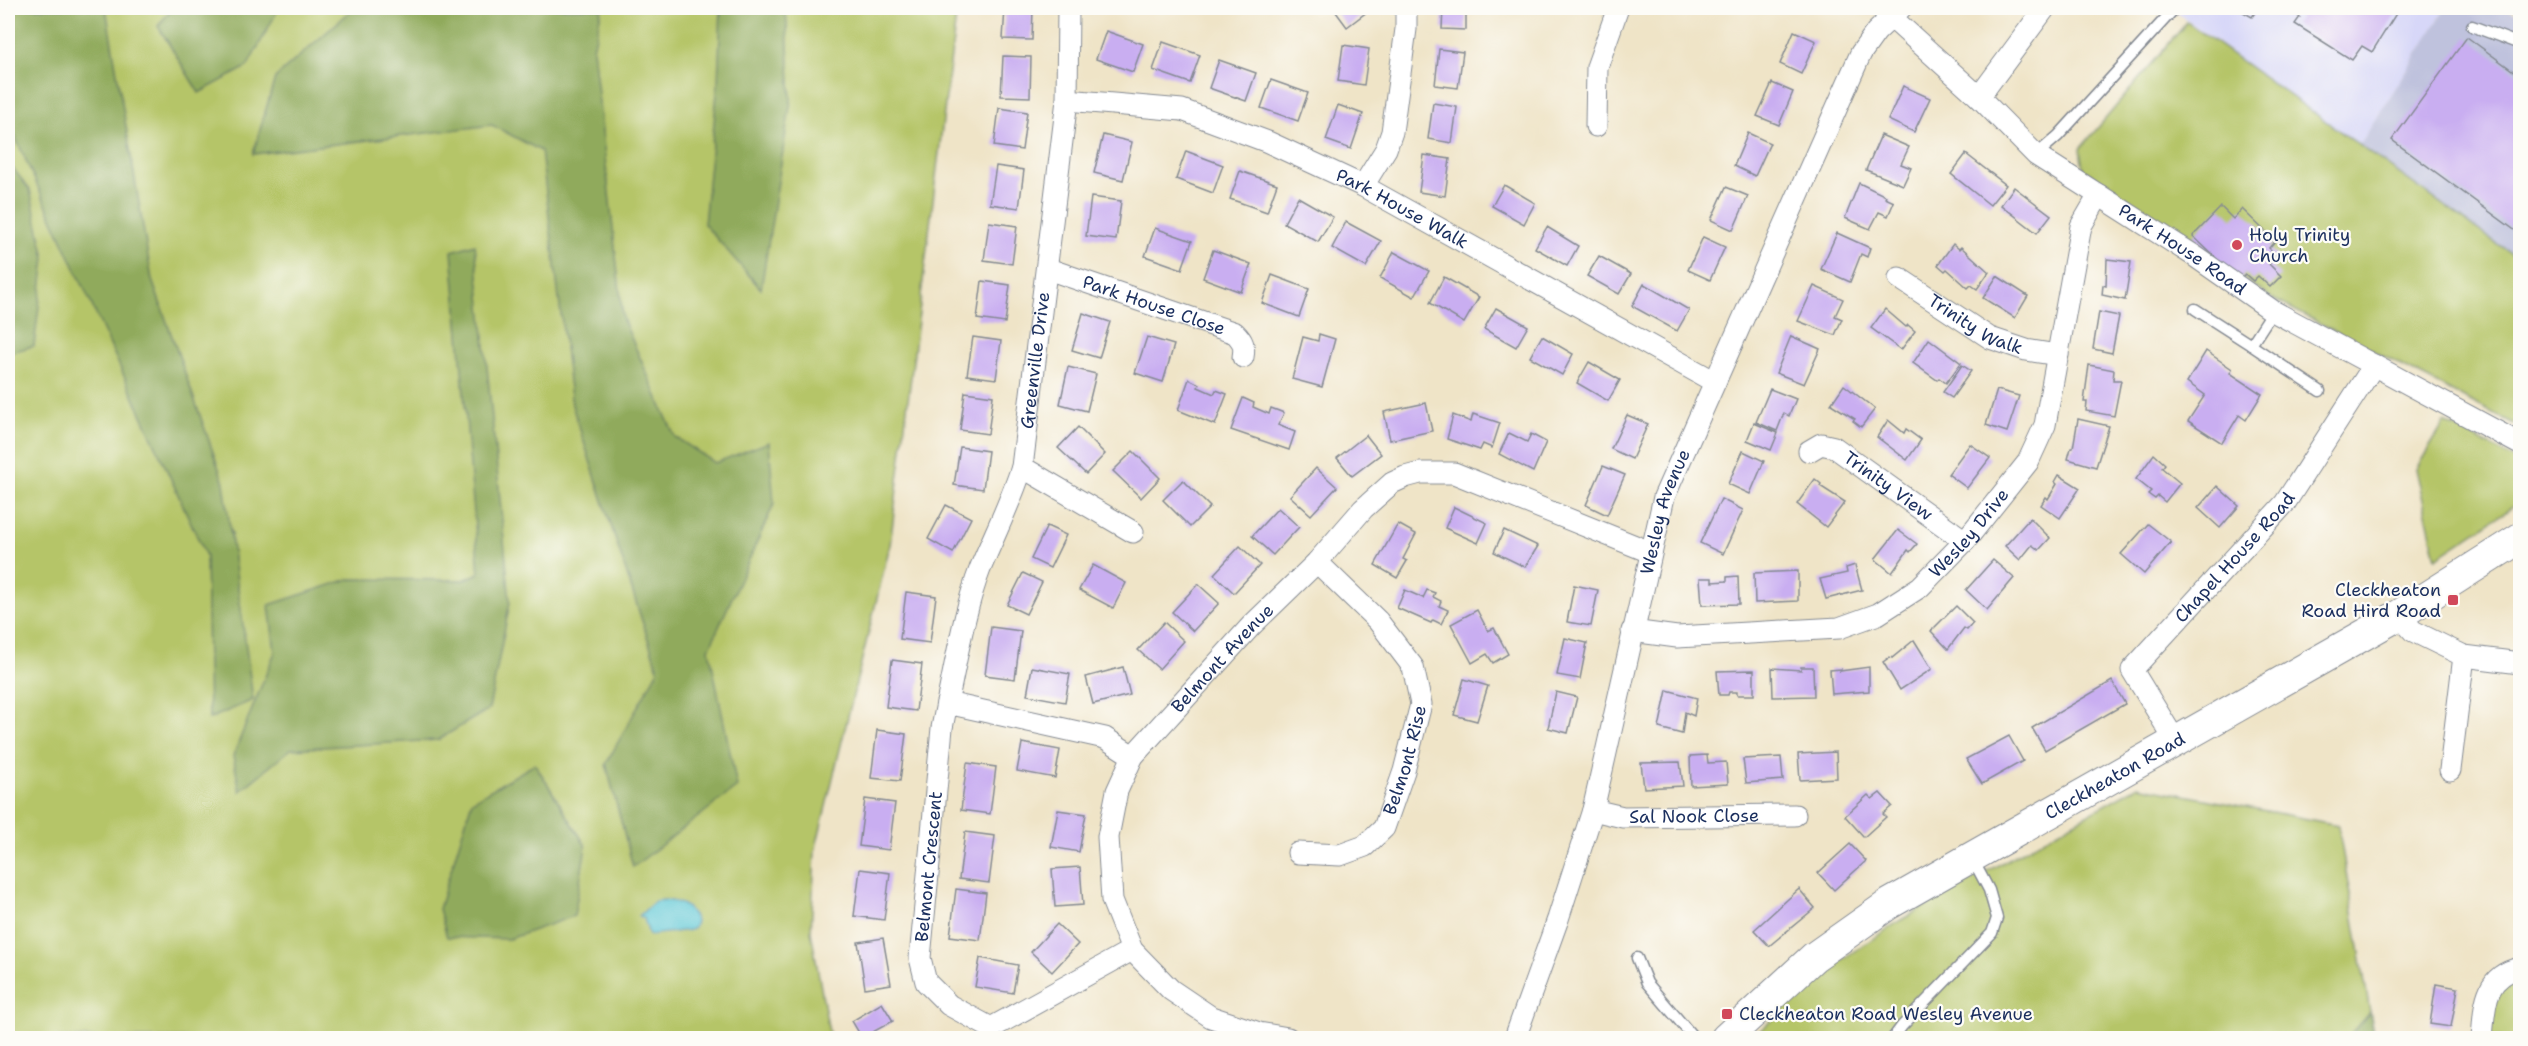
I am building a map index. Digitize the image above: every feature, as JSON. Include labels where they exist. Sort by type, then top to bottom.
[{"type":"street","name":"Greenville Drive","points":[[947,703],[967,612],[980,570],[1012,499],[1023,467],[1067,100],[1068,8]]},
{"type":"street","points":[[1363,186],[1386,149],[1392,132],[1407,29],[1406,8]]},
{"type":"street","points":[[1596,126],[1598,68],[1618,8]]},
{"type":"street","points":[[1979,97],[2045,8]]},
{"type":"street","name":"Park House Road","points":[[1891,10],[2036,155],[2193,255],[2273,311],[2520,444]]},
{"type":"street","name":"Wesley Avenue","points":[[1515,1038],[1558,919],[1593,810],[1664,497],[1861,53],[1891,10]]},
{"type":"street","name":"Park House Walk","points":[[1067,100],[1182,110],[1268,142],[1363,186],[1715,382]]},
{"type":"street","name":"Wesley Drive","points":[[1632,631],[1677,637],[1839,628],[1878,614],[1900,602],[1920,587],[1965,541],[2028,462],[2045,426],[2081,226],[2099,195]]},
{"type":"street","name":"Park House Close","points":[[1048,269],[1235,333],[1242,340],[1245,348],[1243,357]]},
{"type":"street","name":"Trinity Walk","points":[[1899,278],[1990,338],[2026,350],[2058,355]]},
{"type":"street","name":"Chapel House Road","points":[[2176,742],[2132,670],[2284,503],[2374,365]]},
{"type":"street","name":"Trinity View","points":[[1809,451],[1821,444],[1834,447],[1965,541]]},
{"type":"street","points":[[1023,467],[1133,532]]},
{"type":"street","name":"Belmont Avenue","points":[[1288,1038],[1259,1033],[1211,1017],[1171,990],[1132,950],[1112,900],[1108,837],[1116,791],[1133,756],[1251,626],[1317,562],[1363,509],[1392,483],[1420,473],[1454,473],[1650,552]]},
{"type":"street","name":"Cleckheaton Road","points":[[1726,1038],[1815,957],[1889,904],[2399,615],[2520,538]]},
{"type":"street","name":"Belmont Rise","points":[[1298,853],[1340,855],[1365,846],[1384,828],[1404,771],[1421,704],[1413,667],[1378,621],[1317,562]]},
{"type":"street","points":[[2399,615],[2413,631],[2464,656],[2513,658]]},
{"type":"street","points":[[2450,770],[2464,656]]},
{"type":"street","points":[[947,703],[1105,738],[1133,756]]},
{"type":"street","name":"Belmont Crescent","points":[[947,703],[942,728],[920,958],[926,982],[949,1005],[984,1033],[1132,950]]},
{"type":"street","name":"Sal Nook Close","points":[[1593,810],[1623,817],[1795,815]]},
{"type":"street","points":[[2482,1038],[2486,995],[2494,983],[2509,970],[2520,968]]},
{"type":"lane","points":[[2036,155],[2058,136],[2175,8]]},
{"type":"lane","points":[[2472,26],[2520,44]]},
{"type":"lane","points":[[2195,309],[2320,391]]},
{"type":"lane","points":[[2251,345],[2273,311]]},
{"type":"lane","points":[[1893,1038],[1992,933],[1997,918],[1989,890],[1972,857]]},
{"type":"lane","points":[[1637,958],[1647,983],[1694,1038]]},
{"type":"shaded area","points":[[2170,8],[2446,8],[2359,146]]},
{"type":"shaded area","points":[[2446,8],[2499,8],[2520,15],[2520,260],[2359,146]]},
{"type":"green space","points":[[8,8],[106,8],[152,280],[224,483],[253,700],[209,719],[206,556],[8,121]]},
{"type":"green space","points":[[93,8],[957,8],[890,545],[815,851],[811,932],[830,1038],[8,1038],[8,92],[106,314],[233,536],[134,278]]},
{"type":"green space","points":[[172,8],[279,8],[247,67],[199,93],[158,26]]},
{"type":"green space","points":[[354,8],[602,8],[593,49],[623,319],[675,437],[715,463],[769,442],[774,504],[709,649],[737,787],[633,867],[606,764],[658,670],[572,405],[541,151],[492,125],[253,154],[275,78]]},
{"type":"green space","points":[[721,8],[786,8],[791,100],[761,289],[704,224],[718,83]]},
{"type":"green space","points":[[2187,22],[2520,260],[2520,427],[2273,299],[2083,169],[2080,149]]},
{"type":"green space","points":[[8,162],[30,190],[45,258],[34,346],[8,353]]},
{"type":"green space","points":[[475,244],[510,602],[489,709],[438,740],[291,749],[240,791],[233,756],[275,652],[269,605],[349,579],[464,580],[479,573],[452,251]]},
{"type":"green space","points":[[2445,422],[2520,462],[2520,502],[2436,558],[2416,469]]},
{"type":"green space","points":[[535,764],[586,846],[574,916],[509,939],[447,937],[439,909],[472,801]]},
{"type":"green space","points":[[2138,786],[2338,825],[2370,1012],[2347,1038],[1752,1038],[1826,970],[1901,920]]},
{"type":"green space","points":[[2520,980],[2520,1038],[2489,1038],[2494,1003],[2503,990]]},
{"type":"green space","points":[[2370,1012],[2375,1038],[2347,1038]]},
{"type":"water","points":[[655,901],[680,903],[687,908],[696,921],[694,927],[690,930],[649,935],[644,918],[639,916]]},
{"type":"building","points":[[1005,8],[1033,8],[1032,40],[1003,39]]},
{"type":"building","points":[[1333,8],[1366,8],[1368,11],[1347,27]]},
{"type":"building","points":[[1443,8],[1466,8],[1466,30],[1442,29]]},
{"type":"building","points":[[2236,8],[2258,8],[2252,17]]},
{"type":"building","points":[[2286,8],[2390,8],[2397,12],[2372,52],[2362,46],[2352,60],[2295,24],[2300,17]]},
{"type":"building","points":[[1106,31],[1143,44],[1133,72],[1096,59]]},
{"type":"building","points":[[1794,31],[1816,41],[1801,74],[1780,64]]},
{"type":"building","points":[[2467,37],[2520,76],[2520,234],[2392,140]]},
{"type":"building","points":[[1163,42],[1200,55],[1190,83],[1153,70]]},
{"type":"building","points":[[1343,45],[1369,49],[1364,85],[1338,81]]},
{"type":"building","points":[[1439,49],[1463,52],[1458,88],[1435,85]]},
{"type":"building","points":[[1003,56],[1031,57],[1030,97],[1001,96]]},
{"type":"building","points":[[1219,60],[1256,73],[1246,101],[1209,88]]},
{"type":"building","points":[[1271,80],[1308,93],[1298,121],[1261,108]]},
{"type":"building","points":[[1772,83],[1793,92],[1779,125],[1757,116]]},
{"type":"building","points":[[1903,86],[1930,98],[1914,132],[1888,120]]},
{"type":"building","points":[[1433,103],[1457,107],[1452,143],[1428,139]]},
{"type":"building","points":[[1338,105],[1363,114],[1351,149],[1326,140]]},
{"type":"building","points":[[999,108],[1027,112],[1022,150],[994,146]]},
{"type":"building","points":[[1748,133],[1770,143],[1755,176],[1734,166]]},
{"type":"building","points":[[1103,135],[1132,142],[1123,180],[1094,173]]},
{"type":"building","points":[[1881,135],[1909,147],[1901,164],[1911,168],[1903,185],[1866,170]]},
{"type":"building","points":[[1186,151],[1223,165],[1213,193],[1176,179]]},
{"type":"building","points":[[1966,154],[2006,185],[1990,205],[1951,174]]},
{"type":"building","points":[[1424,155],[1450,159],[1445,196],[1419,192]]},
{"type":"building","points":[[996,166],[1024,170],[1019,208],[990,204]]},
{"type":"building","points":[[1240,171],[1277,184],[1267,212],[1230,199]]},
{"type":"building","points":[[1859,183],[1894,202],[1888,216],[1879,212],[1870,229],[1845,218]]},
{"type":"building","points":[[1504,185],[1535,203],[1524,224],[1492,206]]},
{"type":"building","points":[[1726,187],[1748,196],[1733,230],[1711,220]]},
{"type":"building","points":[[2014,187],[2051,215],[2037,233],[2001,205]]},
{"type":"building","points":[[1091,197],[1121,201],[1116,240],[1086,236]]},
{"type":"building","points":[[1298,197],[1333,217],[1318,242],[1284,223]]},
{"type":"building","name":"Holy Trinity Church","points":[[2221,207],[2233,219],[2242,209],[2275,241],[2269,248],[2277,256],[2269,264],[2281,276],[2270,287],[2258,276],[2253,281],[2245,274],[2239,280],[2193,236]]},
{"type":"building","points":[[989,222],[1017,226],[1012,264],[984,260]]},
{"type":"building","points":[[1346,222],[1381,241],[1366,267],[1332,248]]},
{"type":"building","points":[[1547,227],[1578,246],[1567,266],[1535,248]]},
{"type":"building","points":[[1155,228],[1192,241],[1182,269],[1145,256]]},
{"type":"building","points":[[1837,233],[1870,248],[1867,257],[1861,254],[1850,282],[1821,269]]},
{"type":"building","points":[[1703,237],[1725,247],[1710,280],[1688,270]]},
{"type":"building","points":[[1953,244],[1959,249],[1961,247],[1989,272],[1977,289],[1971,285],[1968,288],[1947,269],[1945,271],[1938,265]]},
{"type":"building","points":[[1213,250],[1251,264],[1241,292],[1203,278]]},
{"type":"building","points":[[1394,252],[1429,271],[1414,297],[1380,278]]},
{"type":"building","points":[[1599,256],[1631,274],[1619,294],[1587,276]]},
{"type":"building","points":[[2107,259],[2131,262],[2125,300],[2102,295],[2103,285],[2106,286]]},
{"type":"building","points":[[1272,275],[1309,289],[1299,317],[1262,303]]},
{"type":"building","points":[[1997,276],[2028,296],[2015,318],[1983,298]]},
{"type":"building","points":[[1444,277],[1479,297],[1464,323],[1430,303]]},
{"type":"building","points":[[982,281],[1010,285],[1005,323],[977,319]]},
{"type":"building","points":[[1644,284],[1689,310],[1677,331],[1632,306]]},
{"type":"building","points":[[1814,286],[1843,299],[1835,316],[1842,319],[1835,335],[1798,321]]},
{"type":"building","points":[[1496,308],[1528,326],[1516,347],[1484,329]]},
{"type":"building","points":[[1885,309],[1906,327],[1908,325],[1915,331],[1901,350],[1871,328]]},
{"type":"building","points":[[2099,312],[2119,316],[2112,353],[2093,349]]},
{"type":"building","points":[[1083,313],[1110,322],[1099,358],[1072,350]]},
{"type":"building","points":[[1319,334],[1335,339],[1322,387],[1292,379],[1303,337],[1318,341]]},
{"type":"building","points":[[1542,336],[1573,354],[1562,375],[1530,357]]},
{"type":"building","points":[[1791,336],[1820,349],[1804,384],[1776,373]]},
{"type":"building","points":[[973,337],[1001,341],[996,379],[967,375]]},
{"type":"building","points":[[1147,337],[1174,345],[1163,382],[1135,373]]},
{"type":"building","points":[[1929,339],[1961,363],[1946,383],[1939,378],[1937,380],[1913,363]]},
{"type":"building","points":[[2206,351],[2232,369],[2230,373],[2262,394],[2246,420],[2239,415],[2222,443],[2188,421],[2205,395],[2187,382]]},
{"type":"building","points":[[1589,362],[1620,380],[1608,401],[1577,383]]},
{"type":"building","points":[[1962,365],[1971,371],[1952,398],[1943,392]]},
{"type":"building","points":[[2089,365],[2114,370],[2113,380],[2121,380],[2114,416],[2086,411],[2087,402],[2084,402]]},
{"type":"building","points":[[1068,367],[1096,374],[1087,411],[1060,404]]},
{"type":"building","points":[[1189,379],[1199,384],[1198,387],[1214,394],[1216,390],[1227,394],[1215,425],[1178,410]]},
{"type":"building","points":[[1844,385],[1875,409],[1861,427],[1853,421],[1855,419],[1831,404]]},
{"type":"building","points":[[1770,389],[1796,399],[1789,416],[1784,413],[1777,431],[1756,422]]},
{"type":"building","points":[[1997,390],[2019,396],[2007,432],[1986,425]]},
{"type":"building","points":[[965,392],[993,396],[988,434],[960,430]]},
{"type":"building","points":[[1243,398],[1254,403],[1253,407],[1269,414],[1271,408],[1284,413],[1278,425],[1295,432],[1289,450],[1231,430]]},
{"type":"building","points":[[1426,403],[1432,431],[1390,440],[1384,412]]},
{"type":"building","points":[[1473,414],[1500,423],[1492,448],[1483,444],[1480,450],[1447,439],[1453,415],[1471,422]]},
{"type":"building","points":[[1627,415],[1648,424],[1632,459],[1611,449]]},
{"type":"building","points":[[2078,419],[2109,426],[2096,467],[2068,459],[2071,448],[2073,448]]},
{"type":"building","points":[[1888,420],[1904,433],[1906,429],[1921,440],[1907,460],[1877,437]]},
{"type":"building","points":[[1754,423],[1778,433],[1771,450],[1747,440]]},
{"type":"building","points":[[1078,427],[1105,454],[1086,474],[1058,448]]},
{"type":"building","points":[[1509,433],[1527,442],[1531,434],[1546,442],[1533,472],[1499,454]]},
{"type":"building","points":[[1366,435],[1381,454],[1352,476],[1337,458]]},
{"type":"building","points":[[1970,444],[1990,458],[1967,488],[1948,474]]},
{"type":"building","points":[[960,447],[988,451],[983,489],[954,485]]},
{"type":"building","points":[[1133,451],[1160,478],[1141,498],[1113,471]]},
{"type":"building","points":[[1743,451],[1764,461],[1750,494],[1728,484]]},
{"type":"building","points":[[2154,454],[2165,464],[2162,468],[2180,483],[2165,502],[2158,496],[2155,499],[2148,494],[2151,491],[2136,479]]},
{"type":"building","points":[[1603,466],[1625,475],[1607,515],[1586,505]]},
{"type":"building","points":[[1316,468],[1337,487],[1311,515],[1290,496]]},
{"type":"building","points":[[2059,475],[2080,488],[2060,518],[2041,505],[2046,497],[2048,499],[2057,484],[2055,482]]},
{"type":"building","points":[[1815,479],[1821,484],[1820,486],[1845,502],[1826,527],[1797,504]]},
{"type":"building","points":[[1183,480],[1210,507],[1190,527],[1163,500]]},
{"type":"building","points":[[2217,486],[2239,506],[2220,528],[2198,508]]},
{"type":"building","points":[[1721,499],[1743,510],[1723,554],[1700,543]]},
{"type":"building","points":[[946,505],[971,518],[953,553],[928,539]]},
{"type":"building","points":[[1454,507],[1487,523],[1478,543],[1445,528]]},
{"type":"building","points":[[1278,508],[1299,527],[1273,555],[1252,536]]},
{"type":"building","points":[[2030,518],[2050,538],[2039,550],[2032,545],[2020,560],[2005,546]]},
{"type":"building","points":[[1398,524],[1416,534],[1403,559],[1407,561],[1397,578],[1375,565]]},
{"type":"building","points":[[2148,524],[2171,542],[2144,574],[2121,554]]},
{"type":"building","points":[[1047,526],[1066,535],[1050,568],[1031,559]]},
{"type":"building","points":[[1504,530],[1538,546],[1525,567],[1494,552]]},
{"type":"building","points":[[1898,530],[1917,544],[1910,552],[1908,550],[1892,573],[1875,559]]},
{"type":"building","points":[[1240,546],[1260,565],[1234,593],[1214,574]]},
{"type":"building","points":[[1993,560],[2014,578],[1987,610],[1966,590]]},
{"type":"building","points":[[1093,565],[1126,583],[1113,608],[1079,590]]},
{"type":"building","points":[[1855,565],[1862,590],[1826,599],[1820,579],[1847,573],[1846,568]]},
{"type":"building","points":[[1798,571],[1798,601],[1755,603],[1754,573]]},
{"type":"building","points":[[1023,573],[1042,582],[1026,614],[1007,605]]},
{"type":"building","points":[[1738,576],[1739,604],[1702,605],[1700,578],[1712,578],[1712,582],[1727,581],[1727,577]]},
{"type":"building","points":[[1198,584],[1219,603],[1193,631],[1172,612]]},
{"type":"building","points":[[1574,585],[1598,590],[1591,626],[1567,622]]},
{"type":"building","points":[[1405,590],[1423,598],[1427,590],[1435,593],[1433,597],[1441,601],[1439,606],[1448,610],[1441,624],[1433,620],[1431,623],[1397,608]]},
{"type":"building","points":[[906,592],[936,596],[930,643],[900,639]]},
{"type":"building","points":[[1956,606],[1973,623],[1967,630],[1964,628],[1948,649],[1931,631]]},
{"type":"building","points":[[1477,610],[1488,631],[1494,628],[1508,654],[1493,663],[1487,654],[1472,663],[1451,624]]},
{"type":"building","points":[[1164,622],[1184,641],[1159,669],[1138,650]]},
{"type":"building","points":[[991,627],[1021,631],[1015,679],[985,675]]},
{"type":"building","points":[[1565,638],[1587,643],[1580,679],[1557,675]]},
{"type":"building","points":[[1914,640],[1932,669],[1900,690],[1883,662],[1892,658]]},
{"type":"building","points":[[892,660],[922,664],[916,711],[886,707]]},
{"type":"building","points":[[1032,667],[1070,674],[1065,702],[1027,695]]},
{"type":"building","points":[[1123,667],[1130,695],[1093,704],[1086,677]]},
{"type":"building","points":[[1801,667],[1813,667],[1814,696],[1773,697],[1772,668],[1801,670]]},
{"type":"building","points":[[1869,667],[1869,691],[1832,694],[1830,670]]},
{"type":"building","points":[[1754,670],[1754,695],[1737,695],[1737,692],[1729,692],[1728,695],[1719,695],[1717,671]]},
{"type":"building","points":[[1464,679],[1488,686],[1477,721],[1454,715]]},
{"type":"building","points":[[2112,681],[2125,704],[2045,750],[2032,728]]},
{"type":"building","points":[[1667,690],[1697,698],[1694,716],[1685,712],[1682,734],[1659,728]]},
{"type":"building","points":[[1556,692],[1577,697],[1568,733],[1548,728]]},
{"type":"building","points":[[877,730],[906,734],[900,781],[871,778]]},
{"type":"building","points":[[2009,736],[2023,761],[1982,784],[1966,759]]},
{"type":"building","points":[[1022,743],[1060,750],[1055,778],[1017,771]]},
{"type":"building","points":[[1836,752],[1837,778],[1800,780],[1798,754]]},
{"type":"building","points":[[1707,755],[1708,763],[1726,762],[1728,784],[1691,786],[1690,756]]},
{"type":"building","points":[[1781,757],[1783,780],[1746,783],[1743,759]]},
{"type":"building","points":[[1680,762],[1683,786],[1644,788],[1641,763]]},
{"type":"building","points":[[967,763],[996,767],[990,814],[961,810]]},
{"type":"building","points":[[1880,793],[1892,806],[1883,814],[1886,817],[1864,837],[1845,816],[1868,795],[1872,799]]},
{"type":"building","points":[[865,799],[895,803],[889,850],[859,846]]},
{"type":"building","points":[[1058,810],[1086,814],[1079,852],[1051,847]]},
{"type":"building","points":[[965,832],[995,836],[989,883],[959,879]]},
{"type":"building","points":[[1850,844],[1866,861],[1834,890],[1818,873]]},
{"type":"building","points":[[1080,867],[1083,905],[1055,907],[1052,869]]},
{"type":"building","points":[[860,869],[890,873],[884,920],[854,916]]},
{"type":"building","points":[[956,889],[986,893],[980,940],[950,936]]},
{"type":"building","points":[[1799,889],[1815,908],[1769,946],[1754,930]]},
{"type":"building","points":[[1057,924],[1078,944],[1052,972],[1031,952]]},
{"type":"building","points":[[883,938],[891,984],[865,988],[858,942]]},
{"type":"building","points":[[980,958],[1018,965],[1013,993],[975,987]]},
{"type":"building","points":[[2436,984],[2458,988],[2451,1027],[2430,1024]]},
{"type":"building","points":[[882,1003],[893,1021],[862,1038],[852,1021]]},
{"type":"place","name":"Holy Trinity Church","points":[[2237,245]]},
{"type":"place","name":"Cleckheaton Road Hird Road","points":[[2453,600]]},
{"type":"place","name":"Cleckheaton Road Wesley Avenue","points":[[1727,1014]]}]
